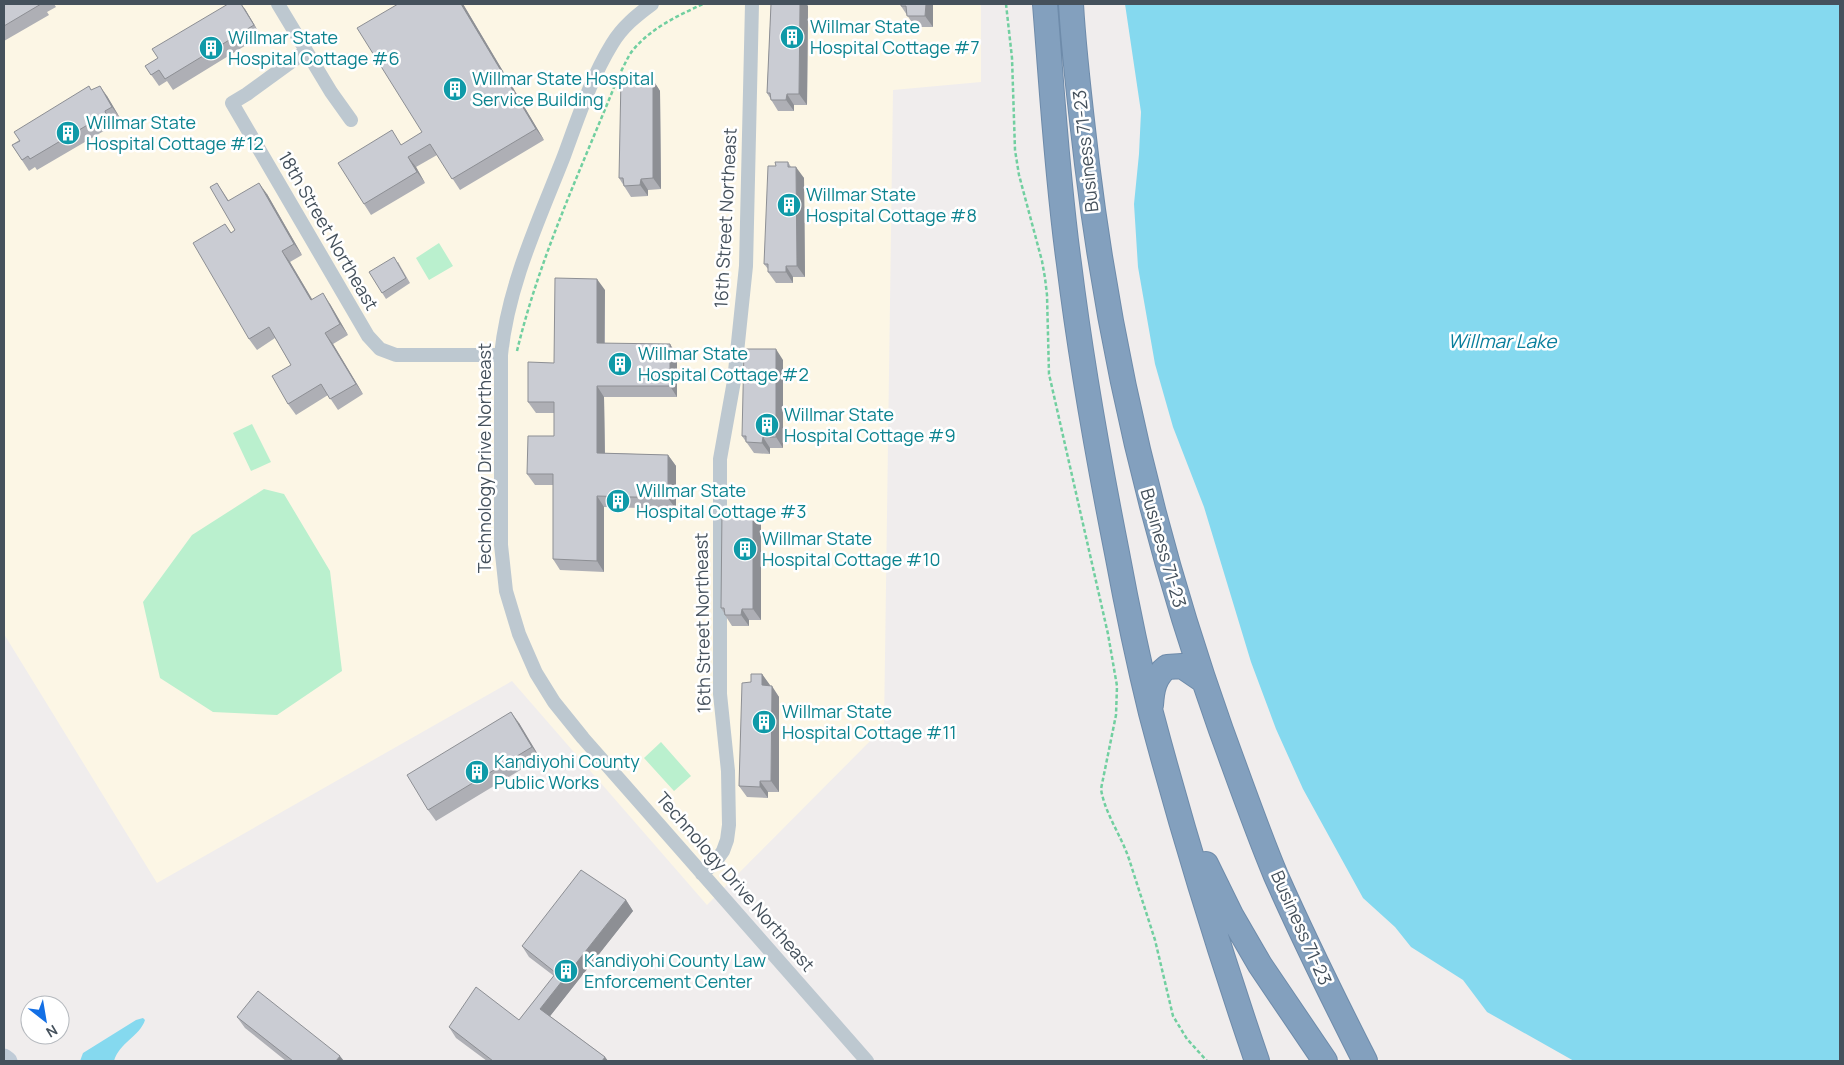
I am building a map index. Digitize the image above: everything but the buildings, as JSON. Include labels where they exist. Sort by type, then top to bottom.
[{"type":"highway","name":"Business 71-23","points":[[1045,4],[1068,261],[1080,348],[1112,528],[1151,712],[1208,910],[1257,1061]]},
{"type":"highway","name":"Business 71-23","points":[[1071,4],[1094,222],[1124,390],[1163,551],[1189,637],[1251,814],[1276,876],[1326,984],[1366,1061]]},
{"type":"highway","points":[[1151,712],[1153,686],[1159,674],[1167,667],[1182,666],[1204,681]]},
{"type":"highway","points":[[1165,760],[1190,828],[1232,915],[1260,965],[1325,1061]]},
{"type":"street","points":[[278,4],[331,92],[351,120]]},
{"type":"street","name":"Technology Drive Northeast","points":[[652,4],[617,37],[602,62],[514,286],[504,326],[501,355],[501,554],[506,591],[519,634],[536,673],[554,702],[583,738],[867,1061]]},
{"type":"street","name":"16th Street Northeast","points":[[702,874],[723,851],[727,840],[728,824],[728,772],[720,694],[720,459],[734,382],[746,266],[752,4]]},
{"type":"street","name":"18th Street Northeast","points":[[306,51],[232,103],[368,336],[380,349],[396,355],[501,355]]},
{"type":"street","points":[[4,1058],[8,1061]]},
{"type":"path","points":[[516,356],[525,318],[544,260],[623,68],[631,54],[646,38],[679,15],[703,4]]},
{"type":"path","points":[[1006,4],[1012,58],[1015,150],[1019,175],[1045,278],[1049,374],[1106,624],[1116,677],[1116,715],[1101,789],[1103,801],[1130,859],[1155,940],[1173,1016],[1187,1038],[1208,1061]]},
{"type":"shaded area","points":[[4,4],[981,4],[981,82],[893,90],[884,727],[707,905],[512,681],[157,883],[4,634]]},
{"type":"green space","points":[[439,243],[453,266],[429,280],[416,258]]},
{"type":"green space","points":[[252,424],[271,462],[251,471],[233,433]]},
{"type":"green space","points":[[264,489],[284,494],[330,571],[342,671],[277,715],[213,712],[160,678],[143,602],[192,535]]},
{"type":"green space","points":[[661,742],[691,776],[674,791],[644,758]]},
{"type":"water","name":"Willmar Lake","points":[[1125,4],[1840,4],[1840,1061],[1574,1061],[1487,1012],[1463,980],[1411,947],[1395,927],[1363,898],[1303,789],[1276,729],[1251,662],[1204,507],[1173,427],[1155,364],[1138,267],[1134,204],[1141,112]]},
{"type":"water","points":[[143,1018],[145,1020],[139,1031],[120,1049],[114,1061],[80,1061],[83,1053],[136,1020]]},
{"type":"place","name":"Willmar State Hospital Cottage #7","points":[[792,37]]},
{"type":"place","name":"Willmar State Hospital Cottage #6","points":[[211,48]]},
{"type":"place","name":"Willmar State Hospital Service Building","points":[[455,89]]},
{"type":"place","name":"Willmar State Hospital Cottage #12","points":[[68,133]]},
{"type":"place","name":"Willmar State Hospital Cottage #8","points":[[789,205]]},
{"type":"place","name":"Willmar State Hospital Cottage #2","points":[[620,364]]},
{"type":"place","name":"Willmar State Hospital Cottage #9","points":[[767,425]]},
{"type":"place","name":"Willmar State Hospital Cottage #3","points":[[618,501]]},
{"type":"place","name":"Willmar State Hospital Cottage #10","points":[[745,549]]},
{"type":"place","name":"Willmar State Hospital Cottage #11","points":[[764,722]]},
{"type":"place","name":"Kandiyohi County Public Works","points":[[477,772]]},
{"type":"place","name":"Kandiyohi County Law Enforcement Center","points":[[566,971]]}]
